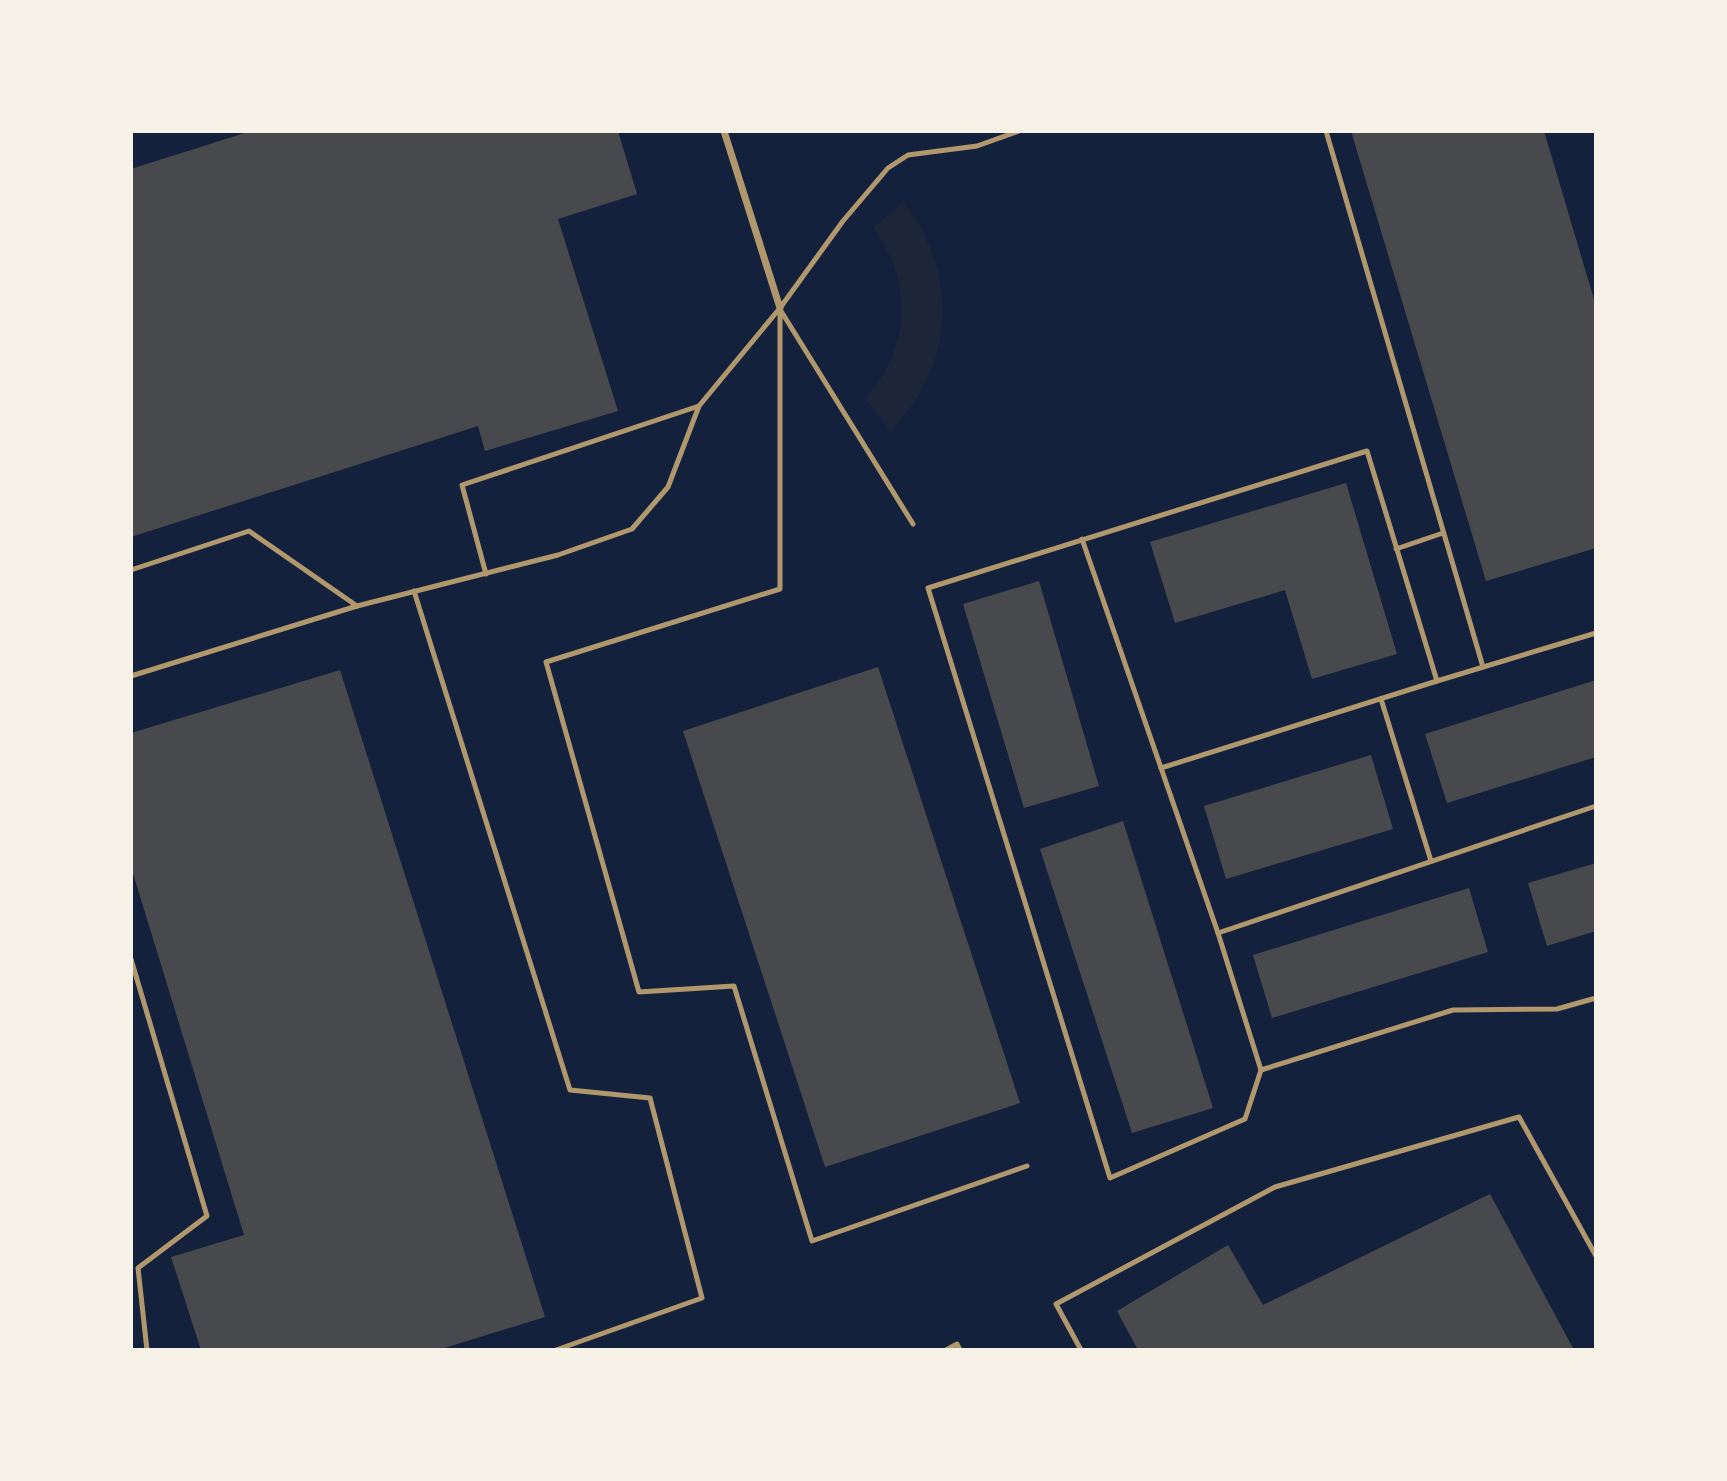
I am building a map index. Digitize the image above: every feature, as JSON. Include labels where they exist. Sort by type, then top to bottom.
[{"type":"street","points":[[724,131],[780,308]]},
{"type":"lane","points":[[131,676],[357,606],[558,555],[632,529],[668,486],[699,406],[780,308],[843,221],[888,168],[908,155],[977,146],[1019,131]]},
{"type":"lane","points":[[1326,131],[1483,667]]},
{"type":"lane","points":[[780,308],[912,524]]},
{"type":"lane","points":[[780,308],[780,589],[546,662],[639,992],[734,986],[812,1241],[1027,1166]]},
{"type":"lane","points":[[486,574],[462,485],[699,406]]},
{"type":"lane","points":[[1082,539],[1218,933],[1261,1070],[1245,1119],[1110,1178],[928,588],[1082,539],[1367,451],[1437,681]]},
{"type":"lane","points":[[131,570],[249,531],[357,606]]},
{"type":"lane","points":[[1396,549],[1443,533]]},
{"type":"lane","points":[[414,591],[570,1090],[650,1098],[702,1298],[556,1350]]},
{"type":"lane","points":[[1161,768],[1596,633]]},
{"type":"lane","points":[[1381,699],[1431,861]]},
{"type":"lane","points":[[1218,933],[1596,806]]},
{"type":"lane","points":[[131,960],[207,1216],[138,1268],[146,1350]]},
{"type":"lane","points":[[1261,1070],[1453,1010],[1557,1009],[1596,998]]},
{"type":"lane","points":[[1081,1350],[1056,1304],[1275,1186],[1518,1117],[1596,1256]]},
{"type":"lane","points":[[946,1350],[957,1344],[960,1350]]},
{"type":"shaded area","points":[[903,202],[919,224],[930,248],[938,273],[942,322],[939,346],[921,391],[890,432],[865,398],[892,358],[899,337],[902,314],[895,270],[873,228]]},
{"type":"building","points":[[251,131],[618,131],[637,194],[558,219],[618,411],[485,451],[478,426],[131,537],[131,169]]},
{"type":"building","points":[[1351,131],[1544,131],[1596,306],[1596,548],[1486,581]]},
{"type":"building","points":[[1346,483],[1397,654],[1312,679],[1285,590],[1175,623],[1150,542]]},
{"type":"building","points":[[1039,581],[1099,786],[1024,808],[963,604]]},
{"type":"building","points":[[878,667],[1020,1103],[825,1167],[683,731]]},
{"type":"building","points":[[340,670],[545,1317],[438,1350],[201,1350],[171,1257],[244,1235],[131,867],[131,733]]},
{"type":"building","points":[[1596,680],[1596,757],[1447,803],[1425,734]]},
{"type":"building","points":[[1371,755],[1393,829],[1226,879],[1204,806]]},
{"type":"building","points":[[1123,821],[1213,1108],[1132,1133],[1040,849]]},
{"type":"building","points":[[1596,863],[1596,931],[1547,946],[1528,883]]},
{"type":"building","points":[[1469,888],[1488,952],[1272,1018],[1253,955]]},
{"type":"building","points":[[1490,1194],[1574,1350],[1138,1350],[1117,1311],[1228,1245],[1263,1305]]}]
